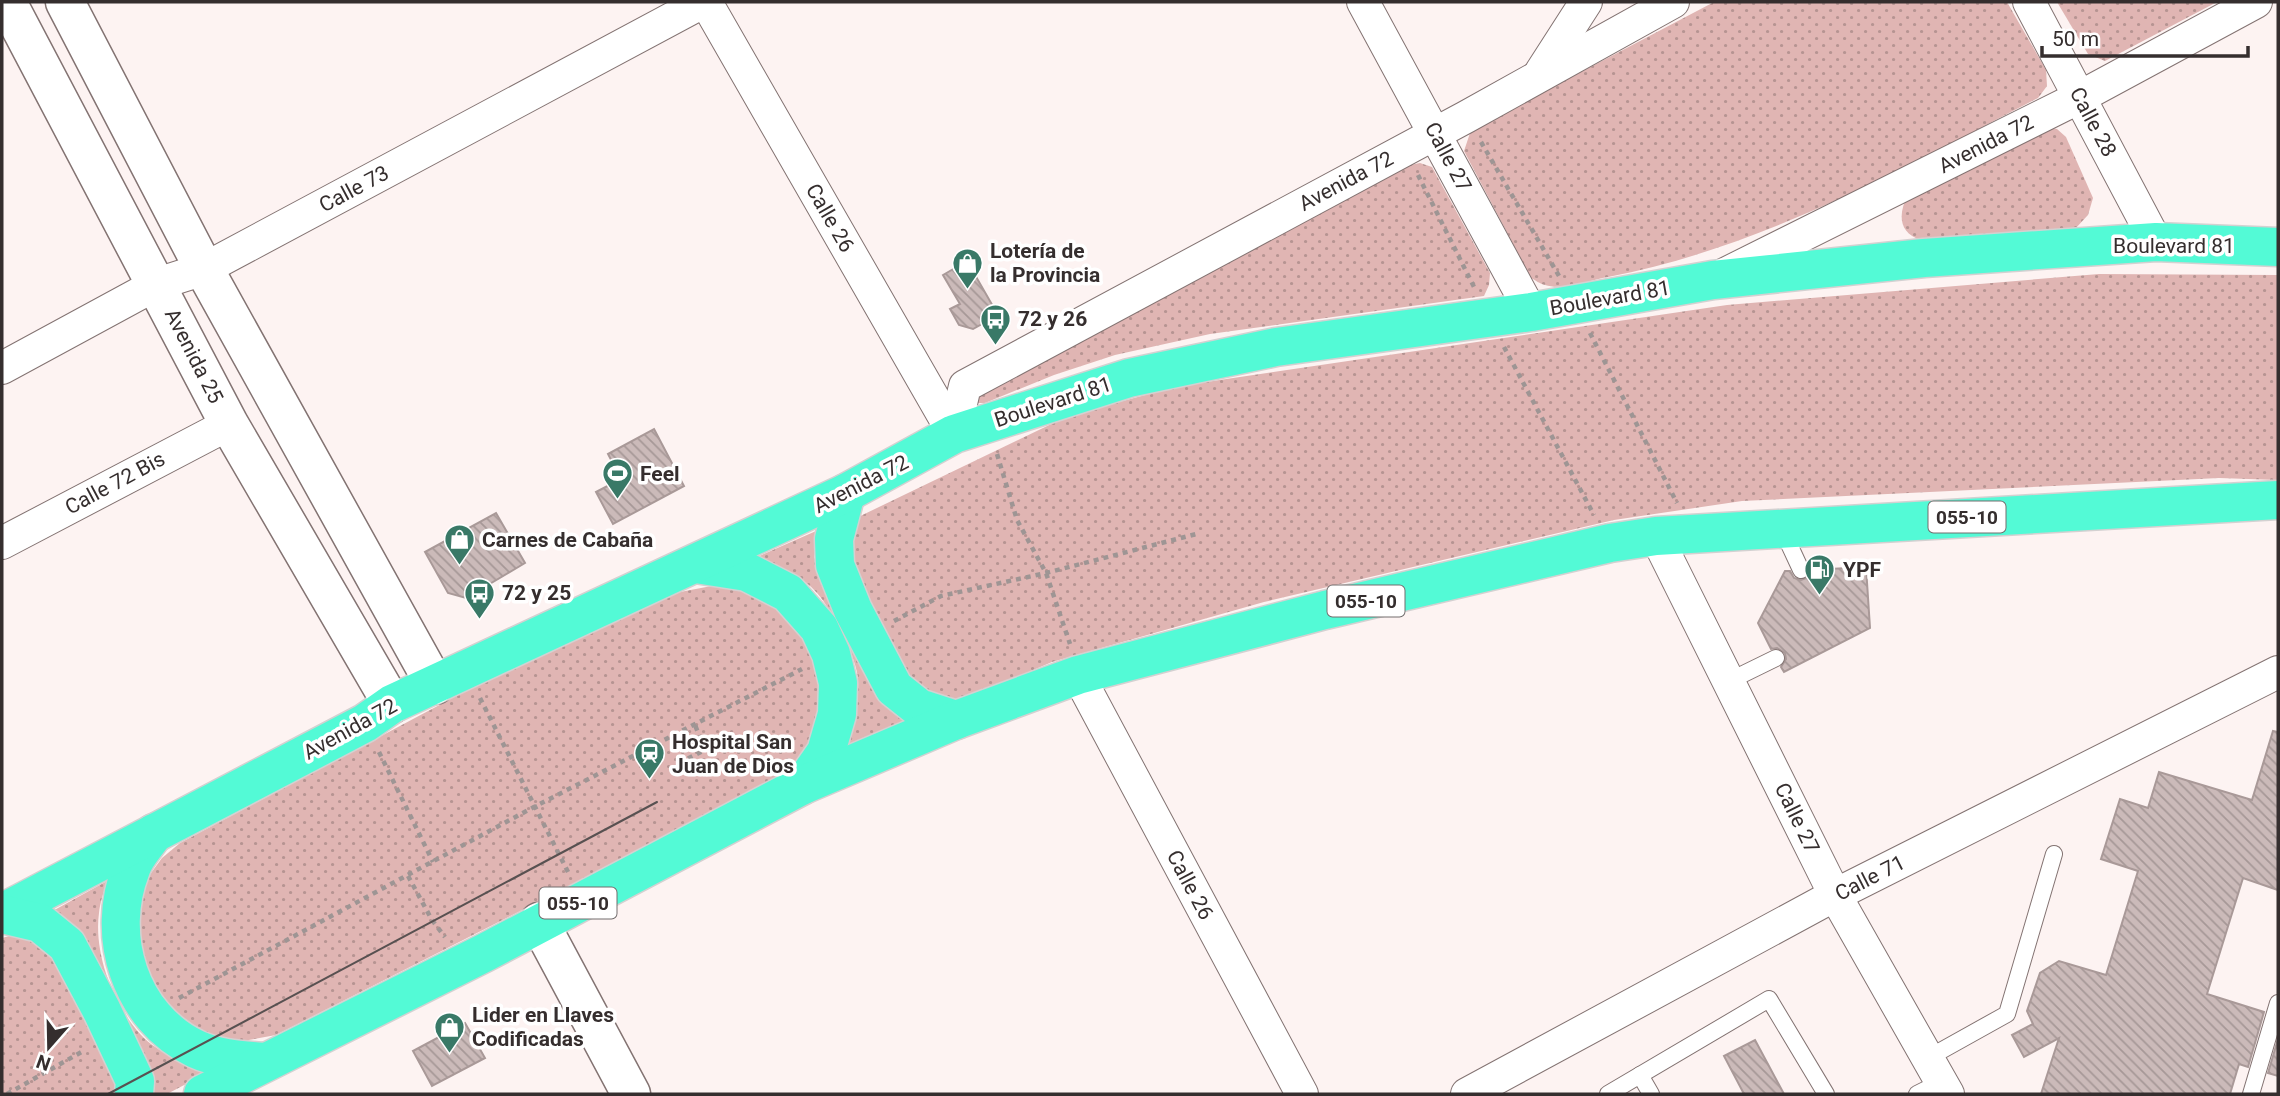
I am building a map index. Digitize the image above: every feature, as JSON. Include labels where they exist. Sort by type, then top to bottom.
[{"type":"highway","name":"Boulevard 81","points":[[971,429],[1129,378],[1276,347],[1531,312],[1713,280],[1924,258],[2156,242],[2278,247]]},
{"type":"highway","name":"Avenida 72","points":[[2,914],[451,677],[846,494],[971,429]]},
{"type":"highway","points":[[846,494],[834,539],[835,565],[866,636],[894,688],[919,708],[956,720]]},
{"type":"highway","name":"055-10","points":[[204,1094],[803,785],[956,720],[1078,675],[1325,610],[1610,543],[1656,536],[2278,500]]},
{"type":"highway","points":[[696,564],[747,572],[788,593],[820,628],[831,654],[838,683],[837,714],[826,752],[803,785]]},
{"type":"highway","points":[[155,831],[131,867],[119,908],[121,952],[136,992],[150,1013],[171,1033],[196,1048],[229,1060],[264,1062]]},
{"type":"highway","points":[[2,914],[40,923],[66,945],[135,1081],[134,1094]]},
{"type":"main road","name":"Avenida 25","points":[[6,2],[157,284],[378,714]]},
{"type":"main road","points":[[65,2],[204,269],[451,677]]},
{"type":"main road","points":[[539,922],[631,1094]]},
{"type":"street","name":"Calle 73","points":[[2,368],[157,284],[204,269],[705,2]]},
{"type":"street","name":"Calle 26","points":[[705,2],[971,429]]},
{"type":"street","name":"Calle 27","points":[[1363,2],[1531,312]]},
{"type":"street","points":[[1536,79],[1586,2]]},
{"type":"street","name":"Avenida 72","points":[[971,429],[965,386],[1536,79],[1673,2]]},
{"type":"street","name":"Calle 28","points":[[2029,2],[2156,242]]},
{"type":"street","name":"Avenida 72","points":[[1713,280],[2080,97],[2256,2]]},
{"type":"street","name":"Calle 72 Bis","points":[[2,542],[229,424]]},
{"type":"street","name":"Calle 27","points":[[1656,536],[1835,895],[1933,1082]]},
{"type":"street","name":"Calle 71","points":[[1467,1094],[1835,895],[2278,672]]},
{"type":"street","name":"Calle 26","points":[[1078,675],[1302,1094]]},
{"type":"lane","points":[[1781,527],[1801,570]]},
{"type":"lane","points":[[1729,681],[1776,658]]},
{"type":"lane","points":[[1933,1082],[2007,1014],[2054,854]]},
{"type":"lane","points":[[1608,1094],[1769,999],[1826,1094]]},
{"type":"lane","points":[[2251,1094],[2278,1003]]},
{"type":"lane","points":[[1640,1075],[1651,1094]]},
{"type":"path","points":[[971,429],[1046,573],[1078,675]]},
{"type":"path","points":[[866,636],[941,596],[1046,573],[1200,533]]},
{"type":"path","points":[[150,1013],[534,807],[831,654]]},
{"type":"path","points":[[451,677],[534,807],[583,900]]},
{"type":"path","points":[[378,714],[433,862]]},
{"type":"path","points":[[685,765],[683,761],[705,750],[695,725]]},
{"type":"path","points":[[408,876],[443,938],[453,933]]},
{"type":"path","points":[[7,1094],[112,1034]]},
{"type":"shaded area","points":[[1714,2],[2007,2],[2046,70],[2047,86],[2038,98],[1934,152],[1776,226],[1666,264],[1568,286],[1552,287],[1531,278],[1464,151],[1471,130]]},
{"type":"shaded area","points":[[2057,2],[2217,2],[2105,61],[2088,54]]},
{"type":"shaded area","points":[[2040,126],[2057,129],[2066,137],[2093,198],[2088,215],[2074,230],[1921,240],[1908,233],[1902,222],[1902,215],[1908,195]]},
{"type":"shaded area","points":[[1420,163],[1432,167],[1490,273],[1484,296],[1210,334],[1115,355],[1054,375],[985,403],[977,403],[976,391],[1405,166]]},
{"type":"shaded area","points":[[2099,274],[2278,275],[2278,480],[2219,478],[1742,501],[1614,520],[1264,602],[1052,662],[949,706],[912,691],[840,550],[852,520],[1070,415],[1179,386],[1727,305]]},
{"type":"shaded area","points":[[816,531],[814,557],[826,585],[910,720],[847,750],[857,707],[858,680],[854,660],[843,635],[823,600],[811,587],[789,572],[757,557]]},
{"type":"shaded area","points":[[722,584],[766,597],[791,616],[820,667],[824,700],[813,736],[798,760],[769,785],[276,1035],[243,1041],[217,1038],[185,1024],[153,992],[134,916],[148,877],[162,858],[180,843],[492,677],[680,592]]},
{"type":"shaded area","points":[[107,881],[98,930],[104,966],[118,1002],[151,1044],[179,1060],[209,1072],[167,1094],[149,1094],[49,913]]},
{"type":"shaded area","points":[[20,933],[53,951],[122,1094],[2,1094],[2,938]]},
{"type":"building","name":"Lotería de la Provincia","points":[[967,261],[998,315],[973,329],[959,325],[950,309],[960,304],[943,275]]},
{"type":"building","points":[[654,429],[684,486],[613,524],[596,492],[621,479],[608,454]]},
{"type":"building","points":[[496,513],[525,563],[466,598],[448,593],[425,552]]},
{"type":"building","name":"YPF","points":[[1866,567],[1870,628],[1784,672],[1781,667],[1786,659],[1785,653],[1777,648],[1771,649],[1758,623],[1785,571],[1790,571],[1794,578],[1801,580],[1809,577],[1811,570]]},
{"type":"building","points":[[2273,731],[2278,732],[2278,890],[2243,878],[2207,994],[2264,1012],[2248,1067],[2239,1064],[2230,1094],[2041,1094],[2059,1038],[2024,1057],[2012,1035],[2033,1024],[2027,1011],[2040,973],[2059,961],[2106,975],[2138,871],[2101,859],[2120,799],[2148,808],[2159,772],[2252,800]]},
{"type":"building","name":"Lider en Llaves Codificadas","points":[[465,1023],[485,1058],[432,1086],[413,1051]]},
{"type":"building","points":[[2278,1039],[2278,1076],[2268,1073]]},
{"type":"building","points":[[1755,1040],[1784,1094],[1744,1094],[1724,1056]]},
{"type":"tram line","points":[[108,1094],[657,802]]},
{"type":"place","name":"Lotería de la Provincia","points":[[967,290]]},
{"type":"place","name":"72 y 26","points":[[995,346]]},
{"type":"place","name":"Feel","points":[[617,501]]},
{"type":"place","name":"Carnes de Cabaña","points":[[459,567]]},
{"type":"place","name":"YPF","points":[[1820,597]]},
{"type":"place","name":"72 y 25","points":[[479,620]]},
{"type":"place","name":"Hospital San Juan de Dios","points":[[649,781]]},
{"type":"place","name":"Lider en Llaves Codificadas","points":[[449,1054]]}]
